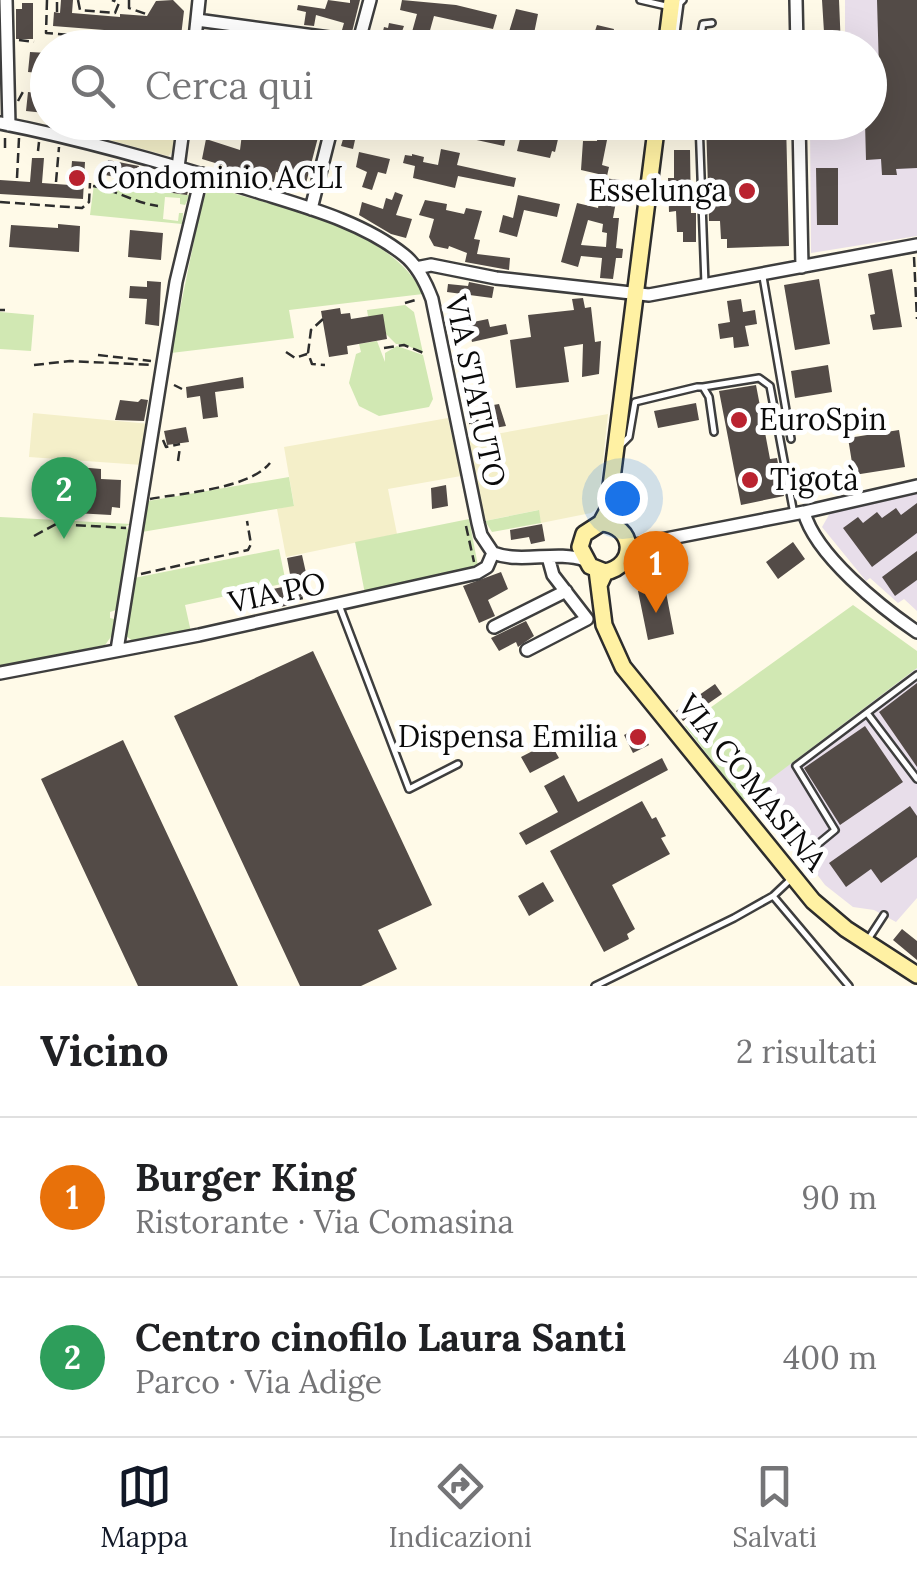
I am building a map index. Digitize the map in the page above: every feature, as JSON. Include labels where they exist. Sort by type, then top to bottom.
[{"type":"main road","points":[[670,30],[676,2]]},
{"type":"main road","points":[[609,519],[655,140]]},
{"type":"main road","points":[[582,540],[589,528],[609,519]]},
{"type":"main road","points":[[596,572],[620,567],[630,546],[628,537],[609,519]]},
{"type":"main road","name":"VIA COMASINA","points":[[582,540],[596,572],[604,625],[623,666],[813,901],[917,975]]},
{"type":"street","points":[[5,127],[6,0]]},
{"type":"street","points":[[196,30],[200,0]]},
{"type":"street","points":[[362,30],[370,0]]},
{"type":"street","points":[[796,0],[797,30]]},
{"type":"street","points":[[197,20],[261,30]]},
{"type":"street","name":"VIA STATUTO","points":[[5,127],[30,133]]},
{"type":"street","name":"VIA STATUTO","points":[[61,140],[178,167],[312,209],[395,248],[416,268],[432,300],[478,523],[493,553]]},
{"type":"street","points":[[178,167],[182,140]]},
{"type":"street","points":[[312,209],[329,140]]},
{"type":"street","points":[[798,140],[802,267]]},
{"type":"street","points":[[118,650],[178,270],[202,174]]},
{"type":"street","points":[[416,268],[432,265],[496,278],[650,295],[917,245]]},
{"type":"street","points":[[630,546],[917,486]]},
{"type":"street","points":[[799,513],[858,587],[917,632]]},
{"type":"street","points":[[550,556],[582,540]]},
{"type":"street","points":[[493,553],[514,558],[550,556],[596,572]]},
{"type":"street","name":"VIA PO","points":[[0,673],[339,605],[477,573],[487,568],[493,553]]},
{"type":"street","points":[[527,650],[587,619],[554,574],[550,556]]},
{"type":"street","points":[[494,627],[566,591]]},
{"type":"lane","points":[[642,0],[676,2],[675,30]]},
{"type":"lane","points":[[702,30],[703,24],[712,23]]},
{"type":"lane","points":[[700,140],[705,286]]},
{"type":"lane","points":[[763,274],[791,440]]},
{"type":"lane","points":[[616,451],[628,436],[635,402],[760,378],[770,386],[799,513]]},
{"type":"lane","points":[[702,387],[709,397],[714,432]]},
{"type":"lane","points":[[339,605],[409,789],[458,764]]},
{"type":"lane","points":[[812,849],[835,830],[796,766],[917,675]]},
{"type":"lane","points":[[867,713],[917,780]]},
{"type":"lane","points":[[595,986],[772,896],[793,877]]},
{"type":"lane","points":[[772,896],[849,986]]},
{"type":"lane","points":[[866,942],[884,915]]},
{"type":"path","points":[[46,30],[47,0]]},
{"type":"path","points":[[56,12],[58,0]]},
{"type":"path","points":[[112,0],[120,7]]},
{"type":"path","points":[[128,8],[129,0]]},
{"type":"path","points":[[77,6],[99,14],[115,13],[120,7]]},
{"type":"path","points":[[120,7],[149,15]]},
{"type":"path","points":[[14,40],[30,42]]},
{"type":"path","points":[[24,90],[16,102],[26,103]]},
{"type":"path","points":[[5,127],[5,148]]},
{"type":"path","points":[[16,178],[20,136]]},
{"type":"path","points":[[39,141],[39,152]]},
{"type":"path","points":[[56,182],[59,146]]},
{"type":"path","points":[[0,202],[82,208],[88,202],[92,184],[141,204],[158,206]]},
{"type":"path","points":[[917,253],[917,320]]},
{"type":"path","points":[[405,302],[424,298]]},
{"type":"path","points":[[323,319],[310,330],[308,354],[312,364],[325,364]]},
{"type":"path","points":[[384,348],[404,345],[426,354]]},
{"type":"path","points":[[286,352],[294,358],[308,354]]},
{"type":"path","points":[[34,364],[70,360],[154,363],[98,355]]},
{"type":"path","points":[[174,385],[182,389]]},
{"type":"path","points":[[465,424],[484,419]]},
{"type":"path","points":[[472,433],[474,422]]},
{"type":"path","points":[[160,434],[166,446],[180,443],[178,460]]},
{"type":"path","points":[[148,499],[243,481],[262,473],[270,463]]},
{"type":"path","points":[[134,575],[248,550],[248,521]]},
{"type":"path","points":[[34,536],[56,524],[126,528]]},
{"type":"path","points":[[466,526],[476,567]]},
{"type":"path","points":[[293,600],[303,599]]},
{"type":"shaded area","points":[[845,0],[917,0],[917,236],[811,253],[810,140],[887,140],[887,30],[845,30]]},
{"type":"shaded area","points":[[110,140],[175,140],[168,156]]},
{"type":"shaded area","points":[[33,413],[150,424],[142,465],[29,457]]},
{"type":"shaded area","points":[[608,414],[598,508],[591,513],[541,523],[538,510],[485,521],[468,439]]},
{"type":"shaded area","points":[[448,418],[461,476],[388,489],[397,534],[286,557],[277,509],[294,505],[284,447]]},
{"type":"shaded area","points":[[917,491],[917,611],[904,599],[898,603],[870,578],[866,581],[822,527],[830,513]]},
{"type":"shaded area","points":[[917,668],[917,898],[896,922],[874,910],[853,907],[825,885],[754,791]]},
{"type":"green space","points":[[94,184],[190,195],[185,205],[180,204],[180,198],[165,197],[163,219],[178,221],[179,213],[183,213],[182,224],[90,215]]},
{"type":"green space","points":[[210,189],[303,214],[361,237],[408,271],[423,294],[289,310],[294,338],[171,353],[203,197]]},
{"type":"green space","points":[[405,305],[414,312],[423,353],[396,344],[368,316],[367,310]]},
{"type":"green space","points":[[0,312],[34,315],[31,351],[0,349]]},
{"type":"green space","points":[[377,341],[385,362],[385,353],[397,346],[423,355],[433,399],[429,407],[379,416],[359,406],[349,383],[356,354],[361,352],[359,344]]},
{"type":"green space","points":[[289,477],[294,506],[142,532],[148,501]]},
{"type":"green space","points":[[539,510],[541,523],[492,532],[485,521]]},
{"type":"green space","points":[[0,517],[131,524],[126,526],[130,533],[116,610],[110,612],[114,619],[113,634],[105,645],[0,666]]},
{"type":"green space","points":[[469,519],[478,566],[365,594],[355,542]]},
{"type":"green space","points":[[279,549],[286,583],[185,605],[191,632],[134,642],[126,636],[134,578]]},
{"type":"green space","points":[[853,605],[917,651],[917,668],[743,800],[685,726]]},
{"type":"building","points":[[61,0],[73,0],[72,13],[147,16],[156,1],[173,0],[184,11],[182,30],[53,26],[54,12],[60,13]]},
{"type":"building","points":[[328,0],[360,0],[352,30],[342,30],[344,23],[316,15],[314,26],[304,25],[306,12],[297,10],[298,5],[325,9]]},
{"type":"building","points":[[402,0],[456,5],[497,15],[493,29],[434,16],[430,30],[413,30],[417,14],[400,10]]},
{"type":"building","points":[[822,0],[839,0],[840,30],[824,30]]},
{"type":"building","points":[[877,0],[917,0],[917,168],[896,169],[897,175],[882,175],[881,159],[866,160],[865,140],[887,140],[887,30],[878,30]]},
{"type":"building","points":[[22,3],[33,3],[30,39],[16,39],[16,9],[22,9]]},
{"type":"building","points":[[516,9],[538,14],[535,30],[510,30]]},
{"type":"building","points":[[389,23],[404,26],[403,30],[383,30]]},
{"type":"building","points":[[206,140],[240,150],[241,140],[317,140],[304,191],[293,188],[296,176],[276,172],[274,182],[258,177],[257,182],[202,159]]},
{"type":"building","points":[[343,140],[355,140],[353,149],[341,146]]},
{"type":"building","points":[[477,140],[505,140],[504,146]]},
{"type":"building","points":[[520,140],[558,140],[550,158],[517,151]]},
{"type":"building","points":[[607,140],[602,165],[609,167],[607,176],[581,170],[583,141]]},
{"type":"building","name":"Esselunga","points":[[707,140],[786,140],[789,246],[727,248],[727,239],[721,239],[720,221],[709,221]]},
{"type":"building","points":[[441,149],[460,153],[457,165],[516,178],[514,187],[458,176],[455,188],[413,178],[415,166],[403,163],[405,155],[412,154],[424,157],[423,162],[438,165]]},
{"type":"building","points":[[674,150],[690,150],[691,213],[696,213],[696,242],[683,242],[683,232],[677,232],[676,211],[669,212],[668,178],[674,178]]},
{"type":"building","points":[[359,152],[390,159],[386,174],[378,172],[372,190],[362,187],[367,172],[356,167]]},
{"type":"building","name":"Condominio ACLI","points":[[32,158],[44,158],[42,183],[70,185],[72,161],[85,162],[83,199],[0,194],[0,180],[30,182]]},
{"type":"building","points":[[108,160],[139,166],[136,181],[105,175]]},
{"type":"building","points":[[816,168],[838,168],[838,225],[817,225]]},
{"type":"building","points":[[177,177],[191,181],[187,195],[151,190],[153,179],[177,182]]},
{"type":"building","points":[[603,178],[620,180],[613,218],[619,218],[616,248],[623,249],[622,258],[616,258],[613,279],[600,278],[602,258],[581,256],[578,267],[561,262],[577,203],[598,208]],"holes":[[[588,220],[603,224],[606,247],[581,245]]]},
{"type":"building","points":[[395,192],[403,195],[396,215],[412,219],[406,238],[391,234],[359,215],[362,202],[383,209],[386,198],[392,200]]},
{"type":"building","points":[[518,195],[560,204],[557,217],[524,210],[517,237],[499,232],[503,215],[513,218]]},
{"type":"building","points":[[425,200],[447,204],[446,210],[464,214],[466,208],[482,211],[474,239],[480,240],[477,254],[510,258],[509,270],[465,262],[467,253],[449,246],[434,246],[429,237],[434,219],[419,215]]},
{"type":"building","points":[[58,224],[80,226],[79,252],[9,247],[11,225],[58,228]]},
{"type":"building","points":[[130,230],[163,233],[161,260],[128,257]]},
{"type":"building","points":[[892,269],[902,327],[873,330],[870,315],[875,314],[868,274]]},
{"type":"building","points":[[819,279],[830,344],[795,350],[784,285]]},
{"type":"building","points":[[147,281],[161,282],[159,326],[145,324],[147,299],[129,298],[130,286],[147,287]]},
{"type":"building","points":[[469,282],[494,287],[492,298],[447,292],[448,284],[468,286]]},
{"type":"building","points":[[583,298],[585,308],[591,307],[595,342],[601,341],[599,374],[582,377],[583,344],[564,347],[569,382],[516,388],[510,340],[531,337],[528,315],[574,310],[572,299]]},
{"type":"building","points":[[741,299],[743,312],[755,310],[757,324],[745,326],[749,346],[734,348],[733,337],[720,339],[718,324],[730,322],[727,301]]},
{"type":"building","points":[[340,308],[341,314],[350,313],[351,319],[383,314],[387,339],[347,346],[348,354],[329,357],[321,311]]},
{"type":"building","points":[[488,319],[490,327],[506,324],[508,334],[472,342],[468,323]]},
{"type":"building","points":[[828,365],[832,392],[795,398],[791,371]]},
{"type":"building","points":[[243,377],[244,388],[215,392],[218,417],[203,419],[200,396],[187,398],[186,387]]},
{"type":"building","points":[[756,385],[770,459],[777,458],[784,496],[741,505],[719,391]]},
{"type":"building","points":[[120,400],[148,400],[144,421],[115,420]]},
{"type":"building","points":[[696,403],[699,420],[658,428],[654,411]]},
{"type":"building","points":[[499,404],[506,426],[489,429],[482,407]]},
{"type":"building","points":[[186,427],[189,442],[167,445],[164,431]]},
{"type":"building","points":[[899,430],[905,467],[854,475],[848,438]]},
{"type":"building","points":[[78,467],[101,469],[101,479],[121,480],[120,508],[112,507],[111,515],[75,513],[72,496],[45,495],[46,476],[77,478]]},
{"type":"building","points":[[446,485],[448,506],[432,509],[431,488]]},
{"type":"building","points":[[917,503],[917,533],[872,567],[843,528],[858,517],[863,523],[877,512],[882,518],[896,508],[901,515]]},
{"type":"building","points":[[542,524],[545,541],[531,544],[529,537],[511,540],[510,530]]},
{"type":"building","points":[[793,542],[805,559],[778,579],[766,562]]},
{"type":"building","points":[[917,551],[917,580],[895,596],[882,577]]},
{"type":"building","points":[[302,555],[311,595],[289,599],[290,605],[271,609],[268,590],[292,585],[287,558]]},
{"type":"building","points":[[501,572],[508,589],[488,600],[495,616],[479,623],[463,586]]},
{"type":"building","points":[[653,583],[654,589],[665,587],[674,634],[648,640],[638,591]]},
{"type":"building","points":[[526,621],[534,636],[518,647],[516,642],[499,651],[491,638]]},
{"type":"building","points":[[313,651],[432,905],[378,930],[397,969],[361,986],[300,986],[174,716]]},
{"type":"building","points":[[917,683],[917,767],[879,712]]},
{"type":"building","points":[[715,684],[722,694],[683,721],[676,711]]},
{"type":"building","points":[[865,726],[903,782],[840,825],[804,768]]},
{"type":"building","points":[[639,727],[649,745],[633,753],[624,735]]},
{"type":"building","points":[[123,740],[238,986],[138,986],[41,779]]},
{"type":"building","points":[[550,742],[559,758],[530,773],[521,757]]},
{"type":"building","points":[[662,758],[668,770],[526,845],[519,833],[558,812],[544,786],[564,775],[578,802]]},
{"type":"building","points":[[642,801],[652,819],[656,817],[670,854],[612,885],[635,929],[627,934],[629,939],[604,952],[550,851]]},
{"type":"building","points":[[910,806],[917,816],[917,857],[881,883],[871,869],[846,887],[829,863]]},
{"type":"building","points":[[543,882],[554,901],[529,916],[518,896]]},
{"type":"building","points":[[902,929],[917,941],[917,960],[893,940]]},
{"type":"place","name":"Condominio ACLI","points":[[77,178]]},
{"type":"place","name":"Esselunga","points":[[747,191]]},
{"type":"place","name":"EuroSpin","points":[[739,420]]},
{"type":"place","name":"Tigotà","points":[[750,480]]},
{"type":"place","name":"Centro cinofilo Laura Santi","points":[[64,539]]},
{"type":"place","name":"Burger King","points":[[656,613]]},
{"type":"place","name":"Dispensa Emilia","points":[[638,737]]}]
